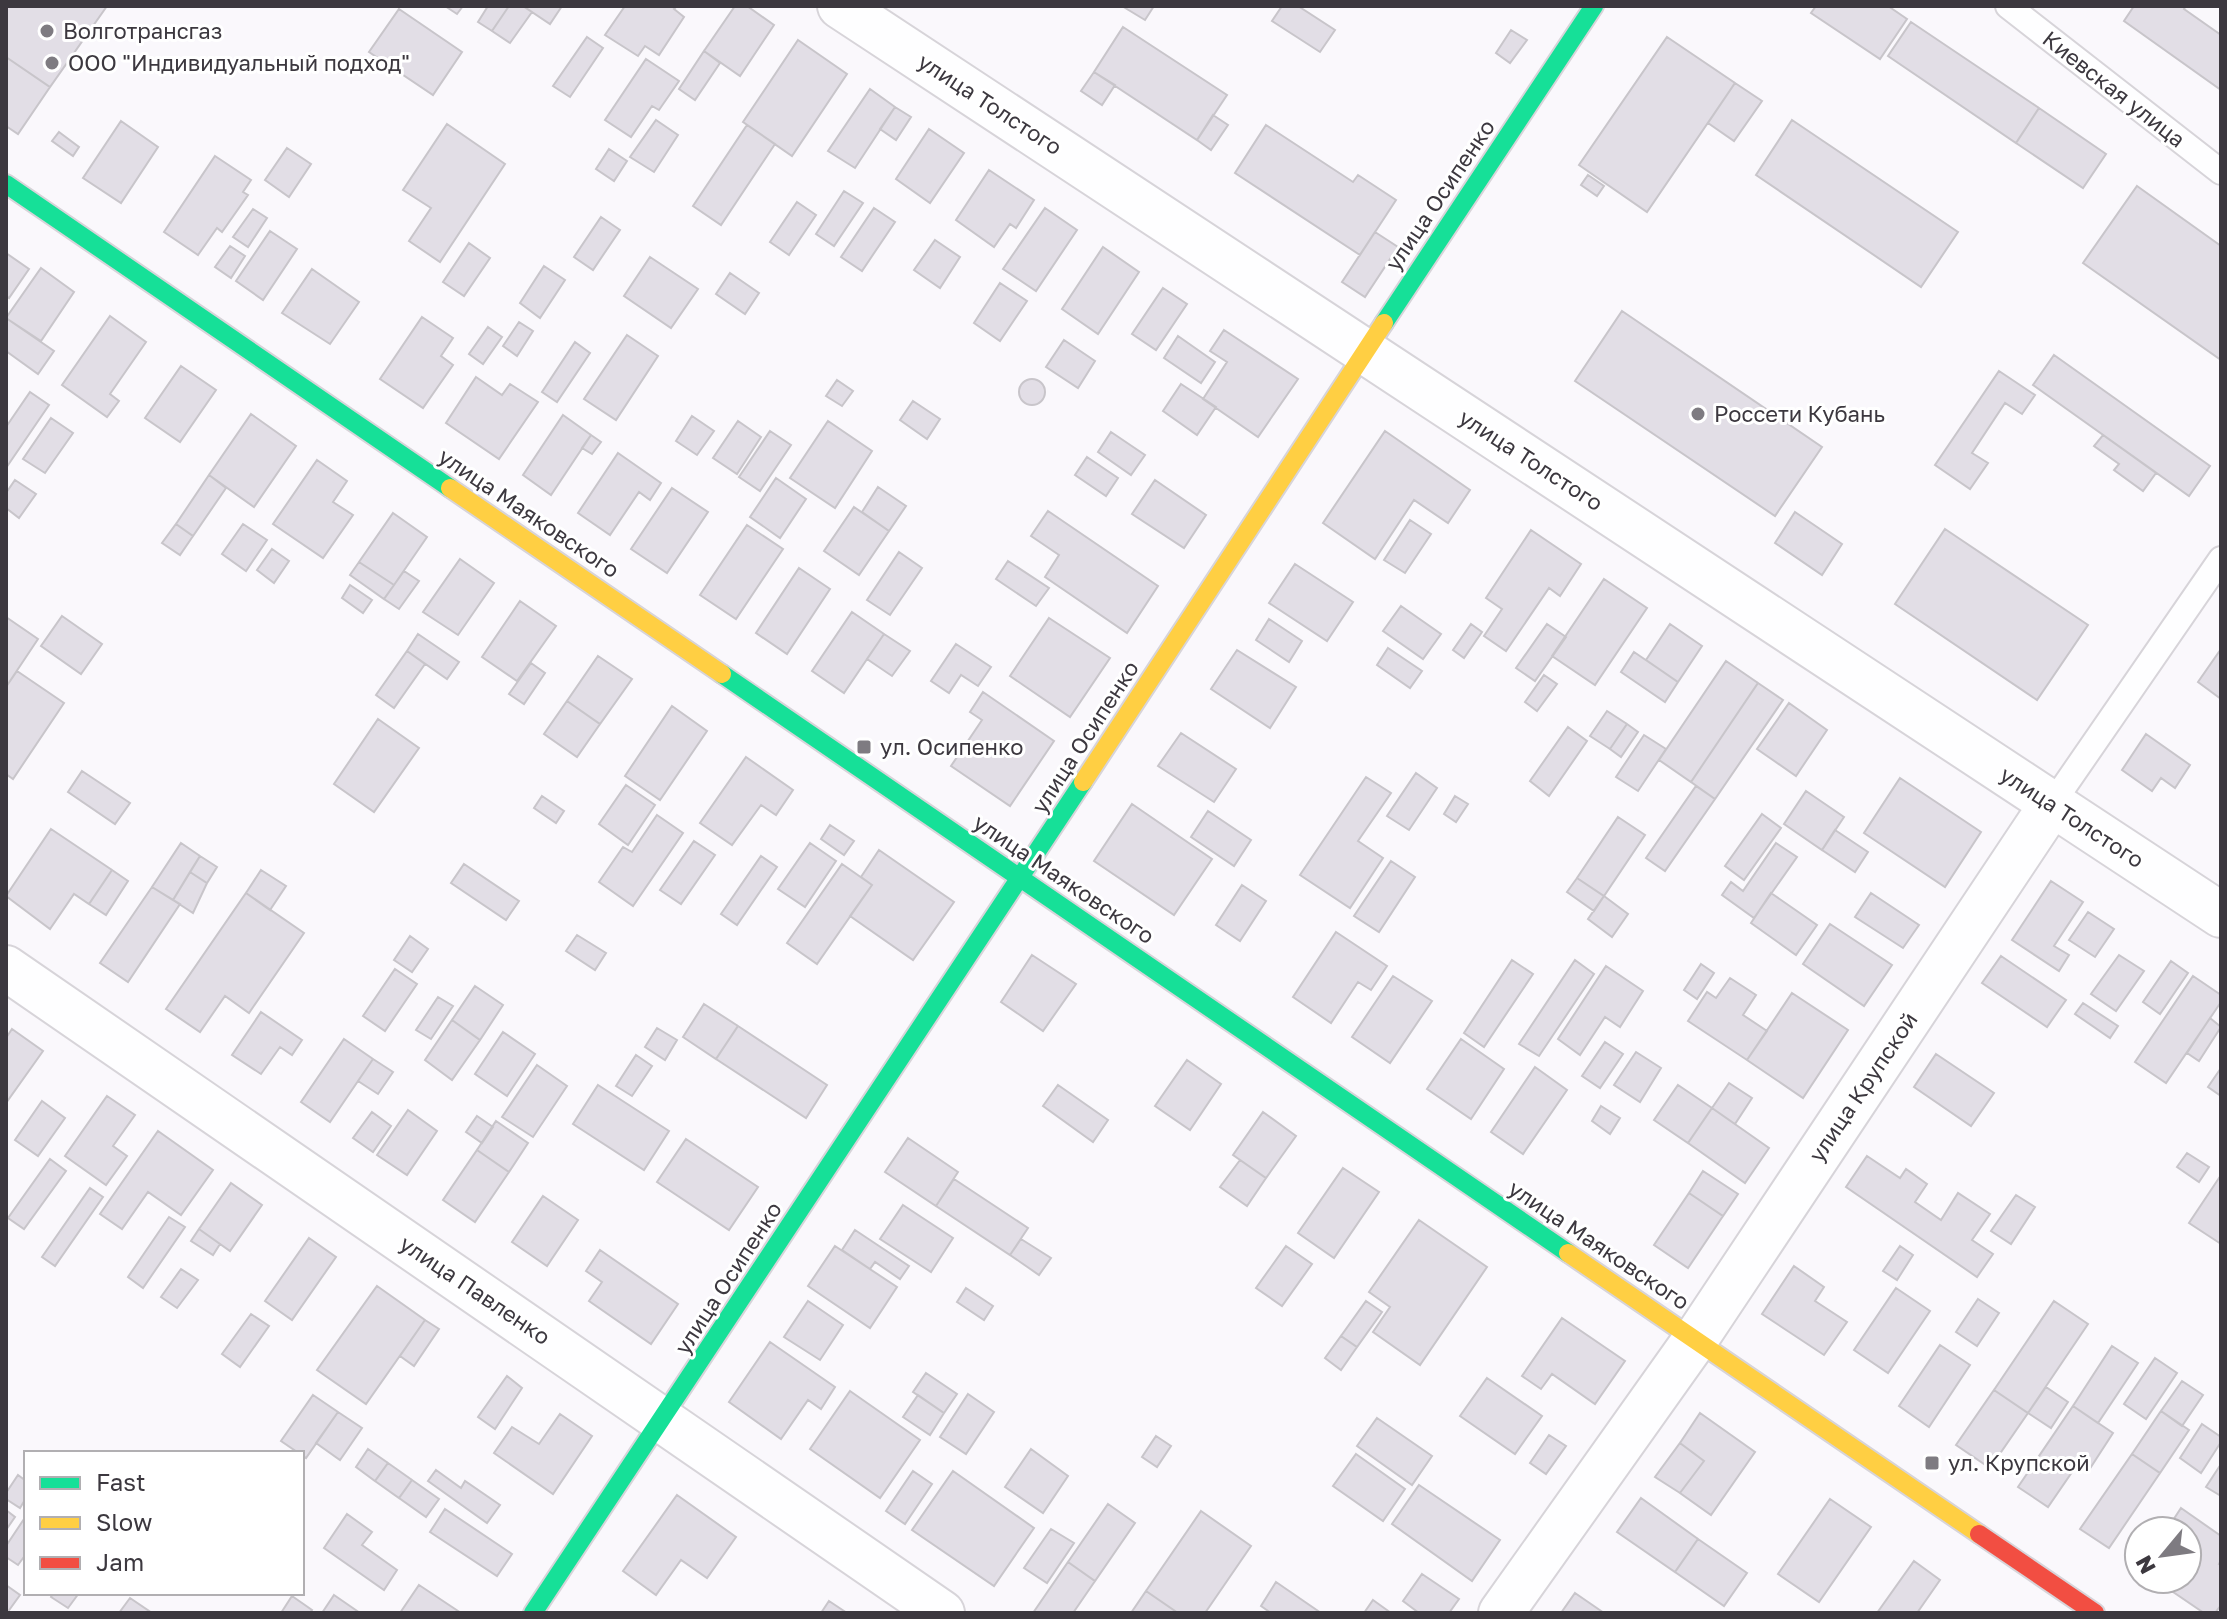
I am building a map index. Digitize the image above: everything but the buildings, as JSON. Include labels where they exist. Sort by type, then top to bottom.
[{"type":"street","name":"улица Толстого","points":[[840,6],[2221,915]]},
{"type":"street","name":"улица Осипенко","points":[[533,1613],[1021,879],[1594,6]]},
{"type":"street","name":"улица Маяковского","points":[[6,184],[2095,1613]]},
{"type":"street","name":"улица Крупской","points":[[1501,1613],[1695,1340],[2052,804]]},
{"type":"street","name":"улица Павленко","points":[[6,968],[942,1613]]},
{"type":"lane","name":"Киевская улица","points":[[2008,6],[2221,172]]},
{"type":"lane","name":"улица Крупской","points":[[2052,804],[2221,559]]},
{"type":"traffic: fast","points":[[1384,323],[1594,6]]},
{"type":"traffic: fast","points":[[6,184],[450,488]]},
{"type":"traffic: fast","points":[[722,674],[1568,1253]]},
{"type":"traffic: fast","points":[[533,1613],[1083,782]]},
{"type":"traffic: slow","points":[[1083,782],[1384,323]]},
{"type":"traffic: slow","points":[[450,488],[722,674]]},
{"type":"traffic: slow","points":[[1568,1253],[1979,1534]]},
{"type":"traffic: jam","points":[[1979,1534],[2095,1613]]},
{"type":"place","name":"Волготрансгаз","points":[[47,31]]},
{"type":"place","name":"ООО \"Индивидуальный подход\"","points":[[52,63]]},
{"type":"place","name":"Россети Кубань","points":[[1698,414]]},
{"type":"place","name":"ул. Осипенко","points":[[864,747]]},
{"type":"place","name":"ул. Крупской","points":[[1932,1463]]}]
